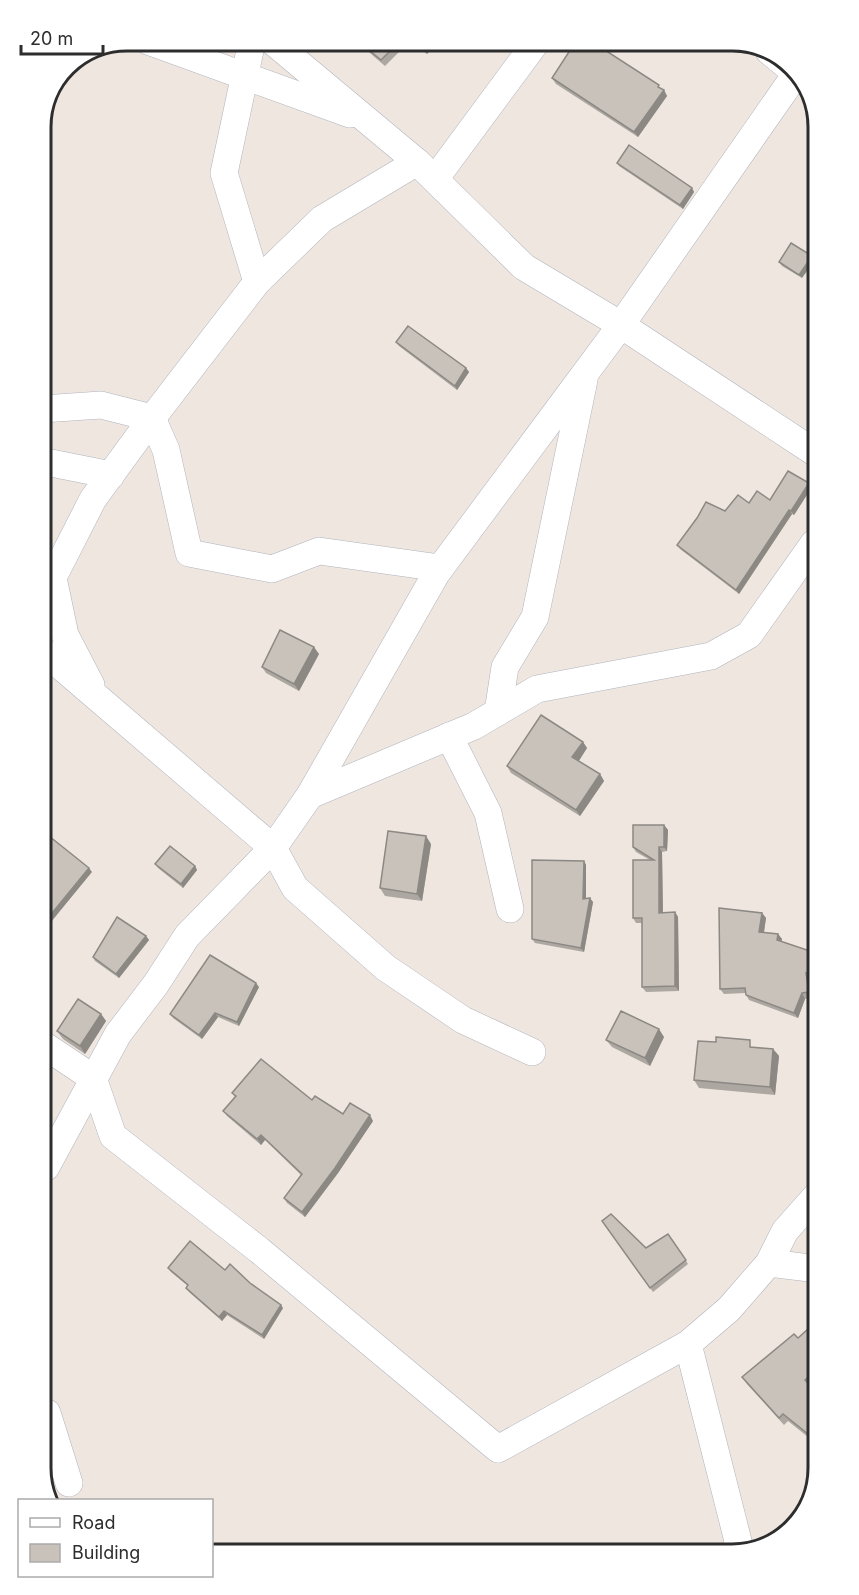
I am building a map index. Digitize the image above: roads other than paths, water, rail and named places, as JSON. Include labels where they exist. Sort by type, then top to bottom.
[{"type":"street","points":[[177,51],[368,120]]},
{"type":"street","points":[[250,51],[224,173],[257,282]]},
{"type":"street","points":[[285,51],[426,171],[524,267],[621,325],[808,448]]},
{"type":"street","points":[[51,582],[93,499],[257,282],[322,219],[426,171],[528,51]]},
{"type":"street","points":[[51,1158],[118,1035],[156,984],[187,936],[273,848],[310,795],[440,568],[621,325],[792,81]]},
{"type":"street","points":[[498,712],[505,667],[535,617],[585,373]]},
{"type":"street","points":[[51,408],[101,405],[152,418]]},
{"type":"street","points":[[152,418],[166,450],[189,553],[272,569],[319,551],[440,568]]},
{"type":"street","points":[[51,463],[111,475]]},
{"type":"street","points":[[310,795],[474,726],[537,689],[711,656],[749,635],[808,551]]},
{"type":"street","points":[[51,596],[65,635],[97,697]]},
{"type":"street","points":[[51,658],[273,848],[296,888],[386,968],[463,1020],[532,1052]]},
{"type":"street","points":[[449,736],[488,813],[510,909]]},
{"type":"street","points":[[51,1050],[93,1078],[113,1136],[259,1250],[498,1449],[688,1344],[729,1309],[769,1263],[785,1231],[808,1205]]},
{"type":"street","points":[[769,1263],[808,1268]]},
{"type":"street","points":[[688,1344],[737,1544]]},
{"type":"street","points":[[51,1426],[69,1483]]}]
